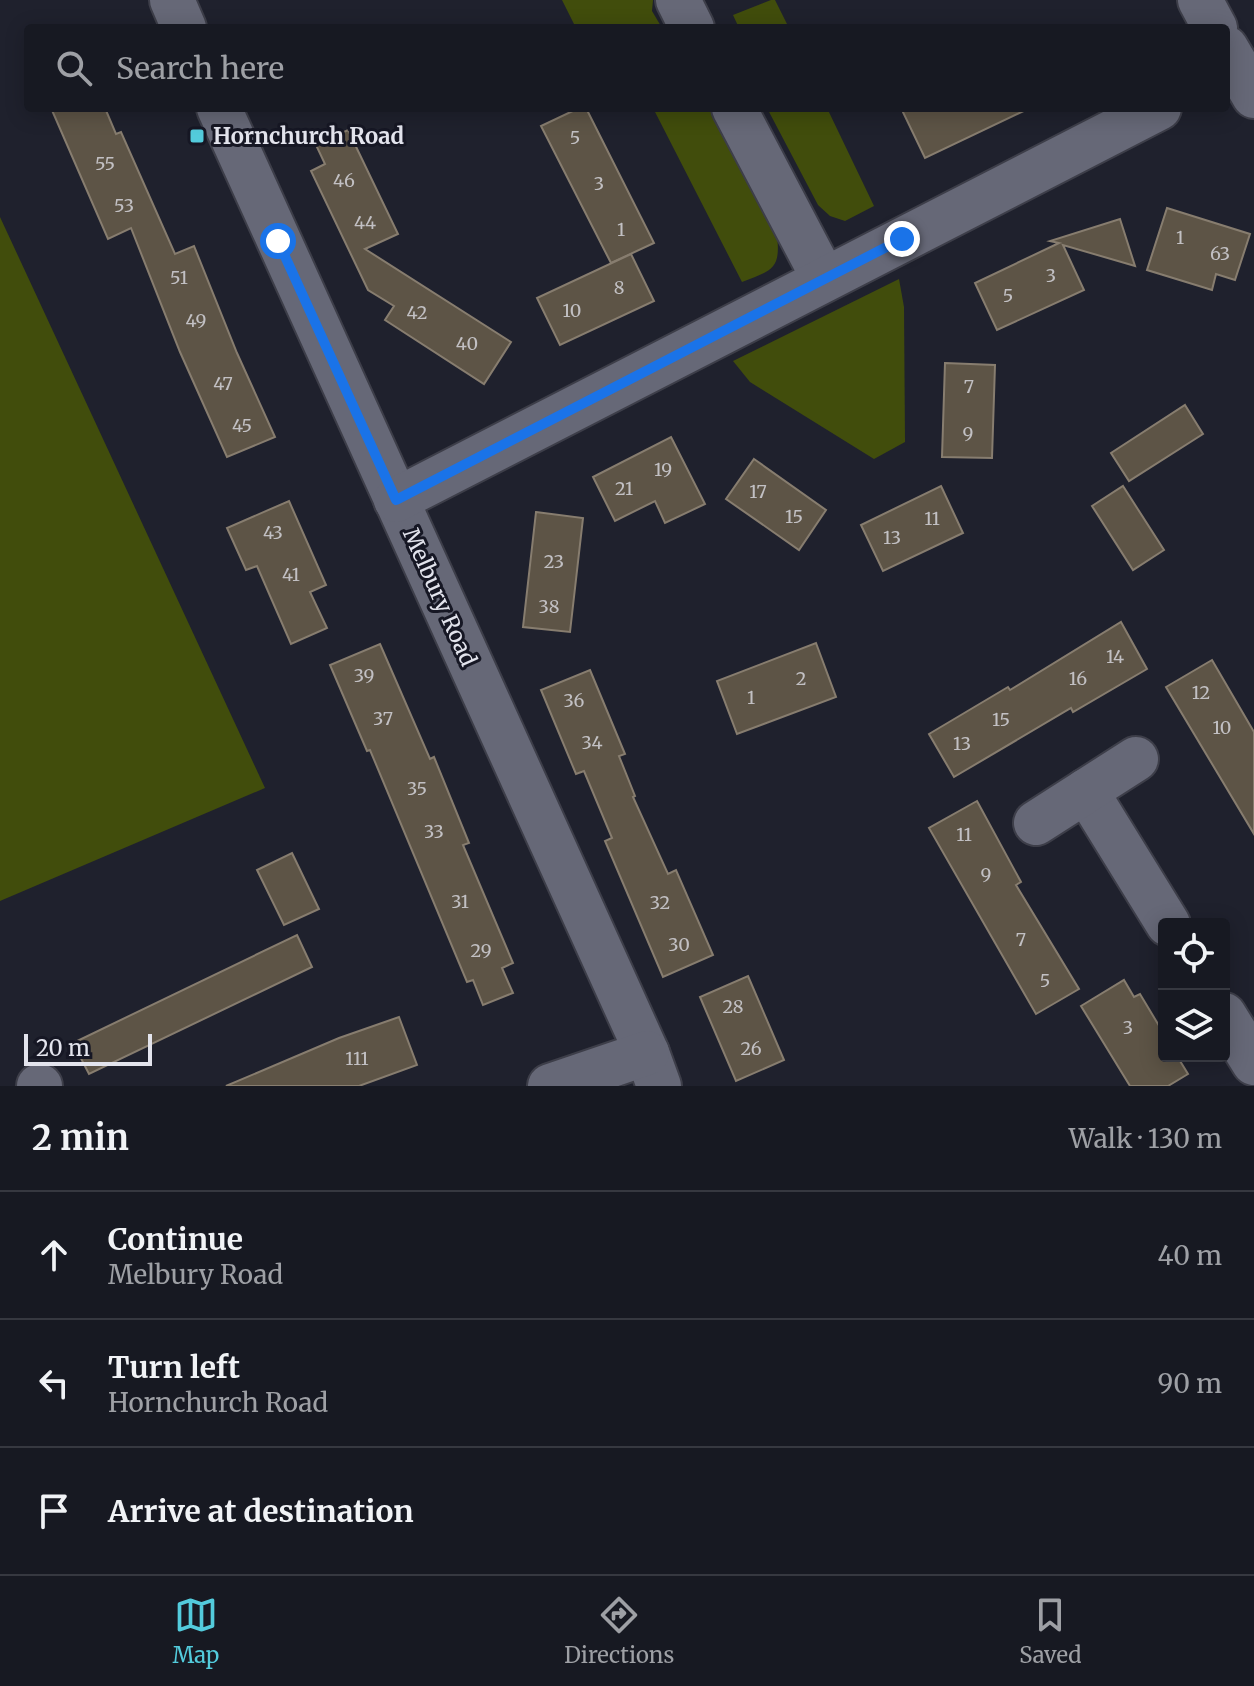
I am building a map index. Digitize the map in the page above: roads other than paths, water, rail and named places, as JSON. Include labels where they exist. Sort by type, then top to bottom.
[{"type":"street","points":[[172,0],[182,24]]},
{"type":"street","points":[[678,0],[690,24]]},
{"type":"street","points":[[1200,0],[1213,24]]},
{"type":"street","name":"Melbury Road","points":[[221,112],[653,1069]]},
{"type":"street","points":[[736,112],[824,279]]},
{"type":"street","points":[[396,500],[1151,112]]},
{"type":"street","points":[[1036,823],[1136,759]]},
{"type":"street","points":[[1086,791],[1164,918]]},
{"type":"street","points":[[1230,1025],[1254,1063]]},
{"type":"street","points":[[550,1086],[653,1069]]},
{"type":"place","name":"Hornchurch Road","points":[[197,136]]}]
